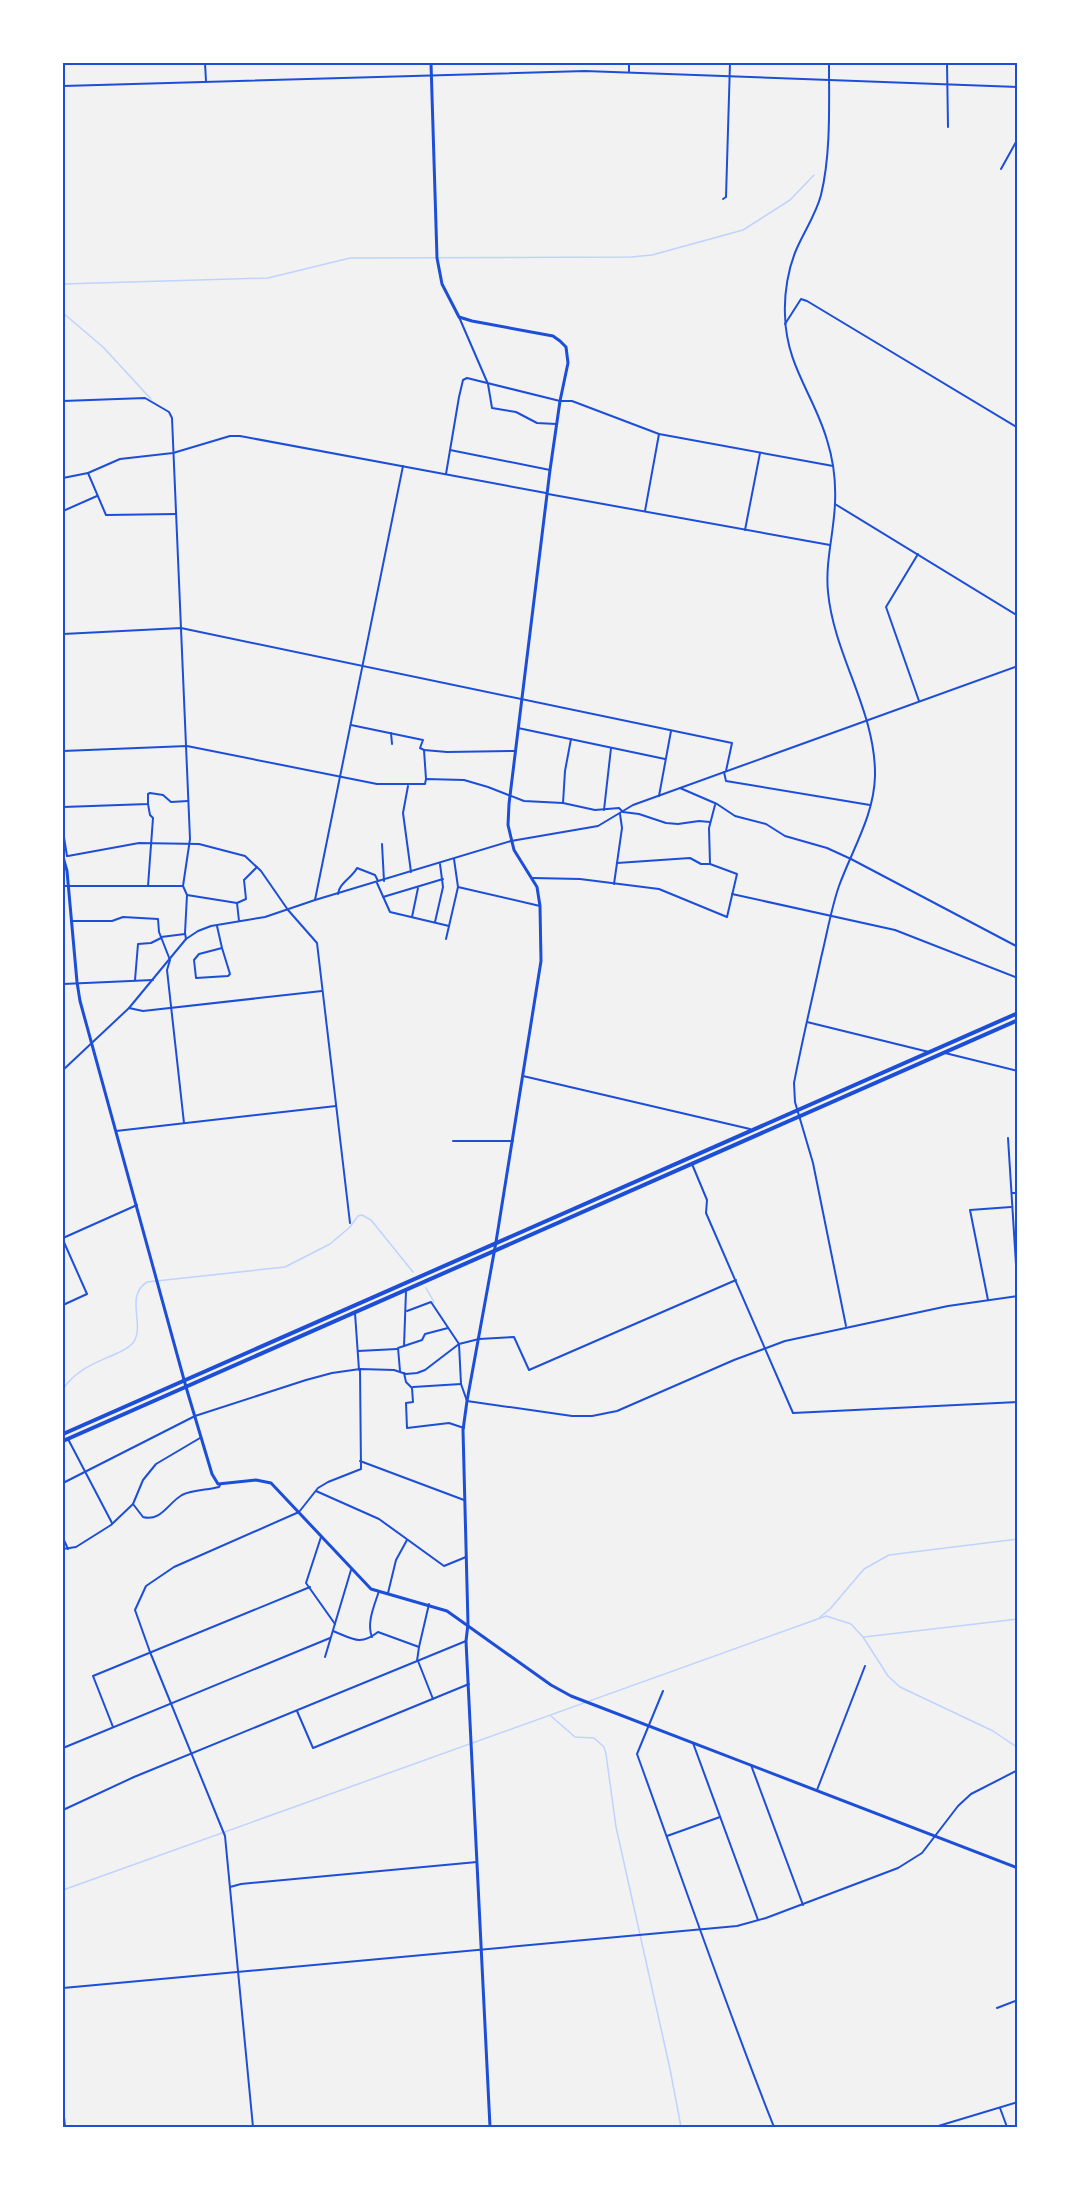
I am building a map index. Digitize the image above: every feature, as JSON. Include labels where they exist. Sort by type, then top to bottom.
[{"type":"highway","points":[[63,1434],[1018,1014]]},
{"type":"highway","points":[[63,1441],[1018,1020]]},
{"type":"highway","points":[[63,2117],[64,2127]]},
{"type":"main road","points":[[431,63],[438,267],[447,298],[459,316],[472,321],[546,334],[561,340],[566,347],[568,363],[550,470],[508,825],[516,857],[533,878],[537,887],[542,961],[495,1251],[466,1401],[464,1428],[468,1624],[466,1641],[490,2127]]},
{"type":"main road","points":[[63,857],[69,887],[76,982],[186,1388],[212,1474],[220,1485],[263,1480],[279,1490],[371,1589],[447,1611],[551,1685],[571,1696],[1018,1868]]},
{"type":"street","points":[[205,63],[206,83]]},
{"type":"street","points":[[629,63],[629,72]]},
{"type":"street","points":[[723,199],[726,197],[730,63]]},
{"type":"street","points":[[830,63],[826,164],[821,195],[812,220],[796,249],[784,313],[788,348],[793,363],[818,413],[828,441],[833,466],[835,504],[827,573],[832,617],[867,720],[874,755],[875,779],[866,823],[839,887],[831,915],[794,1083],[797,1110],[813,1163],[846,1326]]},
{"type":"street","points":[[947,63],[948,128]]},
{"type":"street","points":[[63,87],[585,71],[1018,87]]},
{"type":"street","points":[[1001,169],[1018,142]]},
{"type":"street","points":[[785,324],[801,299],[807,301],[1018,428]]},
{"type":"street","points":[[459,316],[488,384],[492,408],[516,412],[537,423],[557,424]]},
{"type":"street","points":[[446,474],[463,380],[470,378],[560,401],[572,401],[659,434],[833,466]]},
{"type":"street","points":[[63,401],[145,398],[169,412],[172,418],[189,801],[189,844],[183,886],[187,896],[186,939]]},
{"type":"street","points":[[645,511],[659,434]]},
{"type":"street","points":[[63,478],[88,473],[120,459],[173,453],[230,436],[240,436],[830,545]]},
{"type":"street","points":[[450,450],[550,470]]},
{"type":"street","points":[[745,530],[760,453]]},
{"type":"street","points":[[315,900],[403,466]]},
{"type":"street","points":[[88,473],[106,515],[176,514]]},
{"type":"street","points":[[63,512],[97,496]]},
{"type":"street","points":[[835,504],[1018,616]]},
{"type":"street","points":[[918,554],[886,607],[919,702]]},
{"type":"street","points":[[63,634],[182,628],[732,742],[725,771],[726,781],[870,805]]},
{"type":"street","points":[[63,1070],[129,1008],[186,939],[204,928],[264,918],[315,900],[378,883],[511,841],[583,830],[603,824],[633,805],[1018,666]]},
{"type":"street","points":[[351,725],[423,740],[420,748],[424,750],[515,751]]},
{"type":"street","points":[[518,728],[665,759]]},
{"type":"street","points":[[660,796],[671,730]]},
{"type":"street","points":[[392,733],[392,744]]},
{"type":"street","points":[[563,803],[565,771],[571,739]]},
{"type":"street","points":[[63,751],[187,746],[377,784],[408,785],[425,784],[424,750]]},
{"type":"street","points":[[604,810],[611,748]]},
{"type":"street","points":[[426,779],[464,780],[525,801],[563,803],[595,810],[619,808],[622,813],[622,828],[614,884]]},
{"type":"street","points":[[408,785],[403,813],[411,872]]},
{"type":"street","points":[[680,788],[716,804],[735,816],[766,824],[785,836],[827,848],[851,859],[1018,947]]},
{"type":"street","points":[[148,886],[153,818],[150,815],[148,794],[163,795],[171,802],[189,801]]},
{"type":"street","points":[[63,807],[148,804]]},
{"type":"street","points":[[710,864],[708,828],[716,804]]},
{"type":"street","points":[[622,813],[639,814],[666,823],[710,822]]},
{"type":"street","points":[[63,831],[68,856]]},
{"type":"street","points":[[63,857],[132,843],[199,844],[245,856],[257,867],[288,910],[317,944],[350,1223]]},
{"type":"street","points":[[381,844],[384,881]]},
{"type":"street","points":[[533,878],[580,879],[659,889],[726,917],[737,873],[710,864],[701,864],[690,858],[617,863]]},
{"type":"street","points":[[446,939],[458,887],[454,859]]},
{"type":"street","points":[[435,922],[443,887],[440,864]]},
{"type":"street","points":[[187,896],[237,903],[246,899],[244,880],[257,867]]},
{"type":"street","points":[[338,894],[341,885],[357,868],[375,875],[390,912],[449,926]]},
{"type":"street","points":[[383,897],[443,879]]},
{"type":"street","points":[[63,886],[183,886]]},
{"type":"street","points":[[412,917],[418,886]]},
{"type":"street","points":[[458,887],[540,906]]},
{"type":"street","points":[[732,894],[895,930],[1018,978]]},
{"type":"street","points":[[237,903],[239,922]]},
{"type":"street","points":[[72,921],[112,921],[123,917],[157,918],[170,960],[167,970],[184,1123]]},
{"type":"street","points":[[217,925],[230,974],[196,978],[194,960],[199,954],[222,948]]},
{"type":"street","points":[[135,980],[138,944],[151,943],[161,937],[185,934]]},
{"type":"street","points":[[63,984],[153,980]]},
{"type":"street","points":[[129,1008],[143,1011],[323,992]]},
{"type":"street","points":[[807,1022],[931,1052]]},
{"type":"street","points":[[944,1053],[1018,1071]]},
{"type":"street","points":[[524,1076],[736,1125],[752,1131]]},
{"type":"street","points":[[116,1131],[336,1106]]},
{"type":"street","points":[[407,1311],[431,1302],[459,1344],[461,1384],[466,1401],[572,1416],[592,1416],[617,1411],[765,1348],[809,1334],[948,1306],[1018,1296],[1008,1138]]},
{"type":"street","points":[[453,1141],[513,1141]]},
{"type":"street","points":[[692,1164],[707,1200],[706,1213],[793,1413],[1018,1402]]},
{"type":"street","points":[[1012,1193],[1018,1193]]},
{"type":"street","points":[[63,1305],[87,1294],[63,1239],[137,1205]]},
{"type":"street","points":[[988,1300],[970,1210],[1012,1207]]},
{"type":"street","points":[[63,1483],[195,1416],[306,1380],[332,1373],[360,1370],[417,1373],[425,1370],[459,1344],[479,1339],[514,1337],[529,1370],[736,1280]]},
{"type":"street","points":[[404,1346],[406,1290]]},
{"type":"street","points":[[253,2127],[225,1836],[150,1654],[135,1610],[146,1586],[174,1567],[302,1510],[316,1491],[328,1482],[361,1469],[360,1370],[354,1312]]},
{"type":"street","points":[[358,1351],[398,1349],[422,1340],[425,1334],[448,1328]]},
{"type":"street","points":[[398,1349],[400,1371]]},
{"type":"street","points":[[404,1373],[406,1382],[412,1387],[461,1384]]},
{"type":"street","points":[[412,1387],[413,1402],[406,1403],[407,1428],[449,1423],[464,1428]]},
{"type":"street","points":[[63,1550],[84,1543],[112,1523],[133,1504],[143,1480],[156,1464],[201,1437]]},
{"type":"street","points":[[68,1439],[112,1523]]},
{"type":"street","points":[[360,1461],[464,1500]]},
{"type":"street","points":[[133,1504],[142,1517],[153,1517],[165,1512],[184,1494],[220,1485]]},
{"type":"street","points":[[316,1491],[379,1519],[444,1566],[466,1557]]},
{"type":"street","points":[[322,1536],[318,1540],[306,1583],[335,1624]]},
{"type":"street","points":[[63,1538],[68,1549]]},
{"type":"street","points":[[388,1593],[396,1560],[407,1539]]},
{"type":"street","points":[[325,1658],[351,1570]]},
{"type":"street","points":[[113,1727],[93,1676],[310,1587]]},
{"type":"street","points":[[372,1637],[371,1618],[379,1591]]},
{"type":"street","points":[[429,1604],[418,1647],[418,1661],[433,1699]]},
{"type":"street","points":[[333,1631],[362,1642],[378,1632],[418,1647]]},
{"type":"street","points":[[63,1748],[330,1638]]},
{"type":"street","points":[[63,1810],[134,1777],[466,1641]]},
{"type":"street","points":[[817,1790],[865,1666]]},
{"type":"street","points":[[297,1711],[313,1748],[468,1684]]},
{"type":"street","points":[[663,1690],[637,1754],[699,1930],[774,2127]]},
{"type":"street","points":[[693,1743],[758,1920]]},
{"type":"street","points":[[751,1766],[803,1905]]},
{"type":"street","points":[[63,1989],[737,1926],[803,1905],[897,1868],[922,1853],[937,1837],[958,1806],[971,1794],[1018,1770]]},
{"type":"street","points":[[667,1836],[720,1817]]},
{"type":"street","points":[[230,1887],[241,1884],[477,1862]]},
{"type":"street","points":[[997,2008],[1018,2000]]},
{"type":"street","points":[[935,2127],[1018,2102]]},
{"type":"street","points":[[1000,2108],[1007,2127]]},
{"type":"waterway","points":[[63,284],[268,278],[350,258],[652,255],[743,230],[790,200],[814,175]]},
{"type":"waterway","points":[[63,313],[103,347],[151,399]]},
{"type":"waterway","points":[[63,1389],[79,1372],[124,1350],[133,1343],[137,1328],[137,1295],[140,1288],[147,1282],[285,1267],[330,1244],[350,1227],[358,1216],[362,1215],[371,1220],[413,1272]]},
{"type":"waterway","points":[[426,1288],[434,1302]]},
{"type":"waterway","points":[[820,1617],[830,1609],[864,1569],[889,1555],[1018,1539]]},
{"type":"waterway","points":[[63,1890],[826,1616],[851,1624],[863,1637],[888,1676],[900,1687],[993,1731],[1018,1748]]},
{"type":"waterway","points":[[864,1637],[1018,1619]]},
{"type":"waterway","points":[[551,1716],[575,1737],[594,1738],[604,1747],[616,1827],[681,2127]]}]
